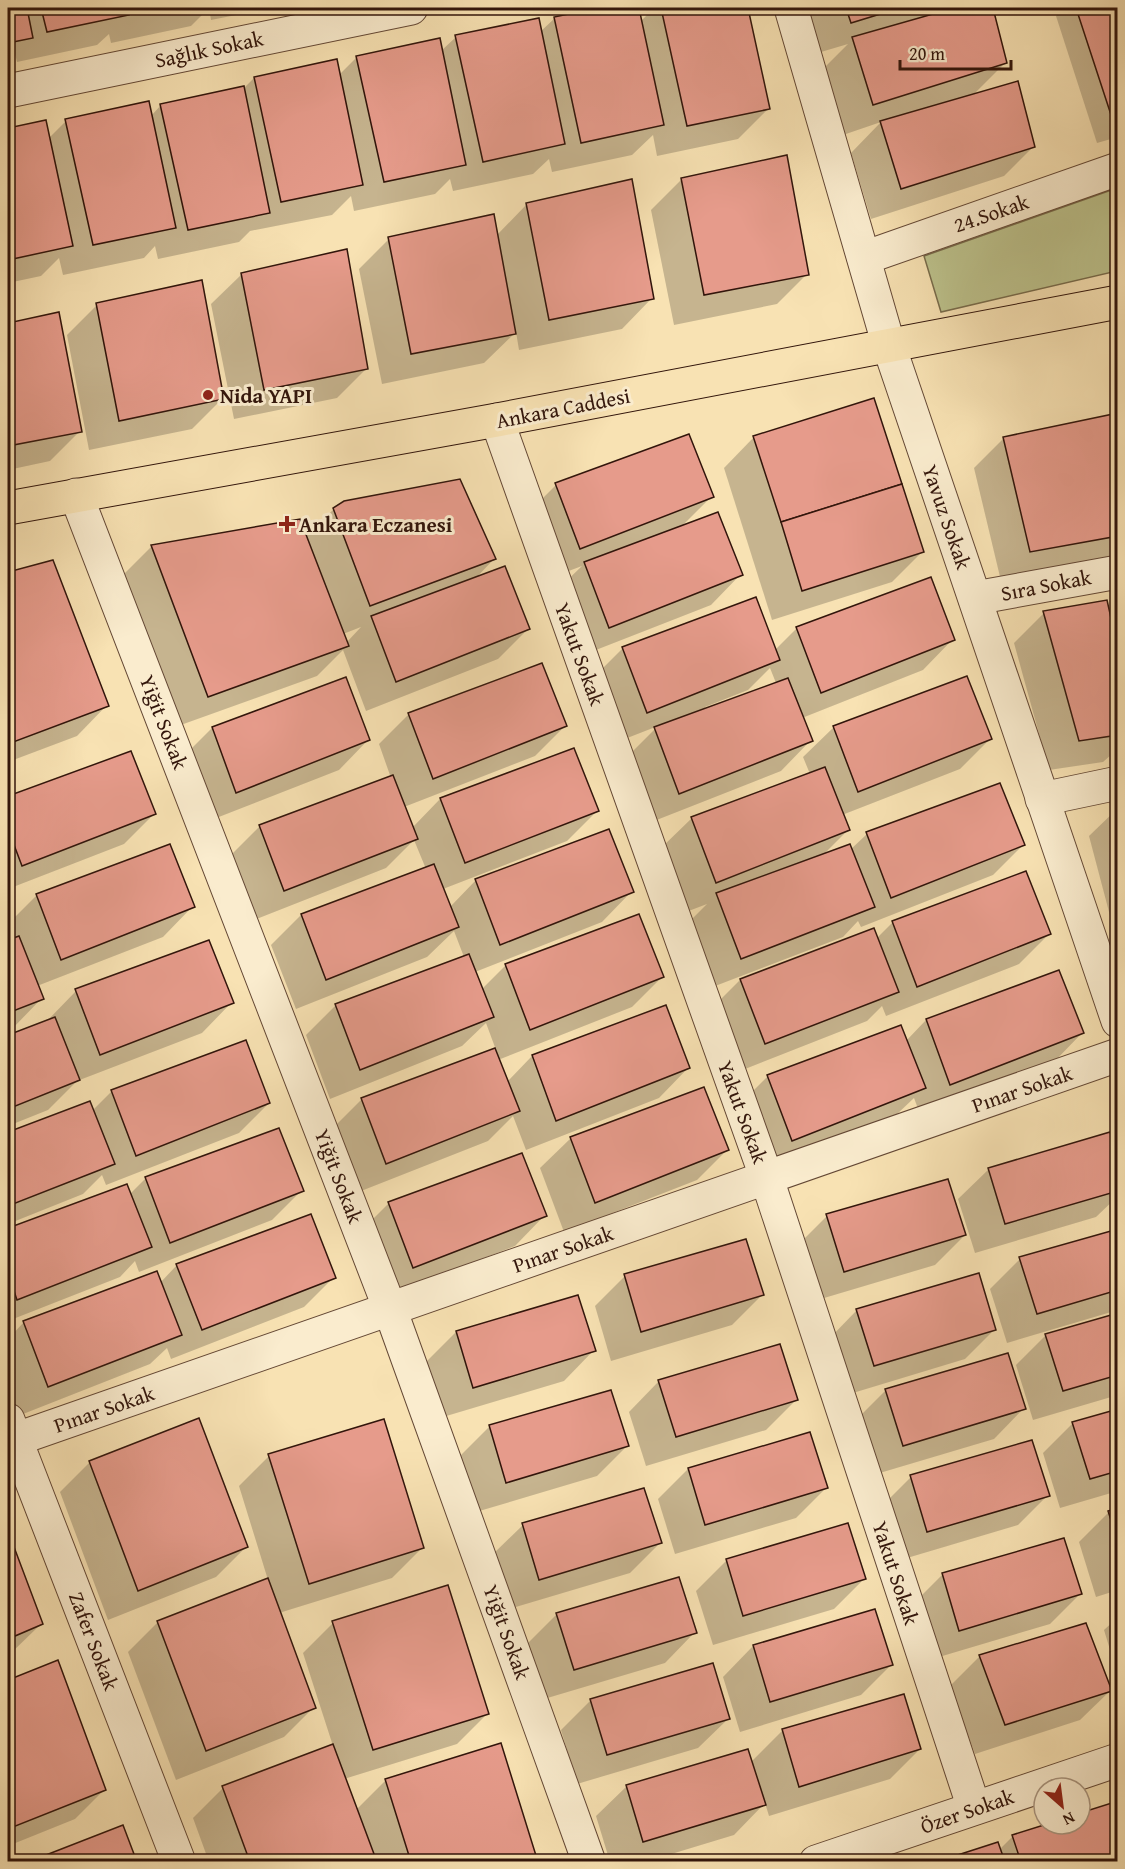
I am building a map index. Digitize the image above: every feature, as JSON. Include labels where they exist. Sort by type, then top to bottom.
[{"type":"main road","name":"Ankara Caddesi","points":[[8,508],[497,420],[1118,302]]},
{"type":"street","name":"Sağlık Sokak","points":[[8,91],[411,8]]},
{"type":"street","name":"Yavuz Sokak","points":[[791,8],[889,346],[1118,1021]]},
{"type":"street","name":"24.Sokak","points":[[864,258],[1118,168]]},
{"type":"street","name":"Yakut Sokak","points":[[497,420],[767,1179],[974,1809]]},
{"type":"street","name":"Yiğit Sokak","points":[[76,495],[390,1309],[589,1862]]},
{"type":"street","name":"Sıra Sokak","points":[[975,598],[1118,572]]},
{"type":"street","points":[[1042,799],[1118,783]]},
{"type":"street","name":"Pınar Sokak","points":[[10,1434],[390,1309],[1118,1055]]},
{"type":"street","name":"Zafer Sokak","points":[[10,1434],[179,1862]]},
{"type":"street","name":"Özer Sokak","points":[[816,1862],[1118,1760]]},
{"type":"green space","points":[[1117,188],[1117,271],[941,312],[924,256]]},
{"type":"building","points":[[8,8],[27,8],[33,38],[8,43]]},
{"type":"building","points":[[41,8],[128,8],[129,15],[47,32]]},
{"type":"building","points":[[139,8],[169,8],[141,13]]},
{"type":"building","points":[[598,8],[639,8],[664,125],[581,143],[554,17]]},
{"type":"building","points":[[661,8],[748,8],[770,109],[687,126]]},
{"type":"building","points":[[846,8],[900,8],[851,23]]},
{"type":"building","points":[[954,8],[993,8],[1007,63],[873,105],[852,37]]},
{"type":"building","points":[[1076,8],[1118,8],[1118,126],[1115,127]]},
{"type":"building","points":[[539,18],[565,144],[483,162],[455,35]]},
{"type":"building","points":[[440,38],[466,165],[384,182],[356,56]]},
{"type":"building","points":[[337,59],[363,185],[281,202],[254,77]]},
{"type":"building","points":[[1018,81],[1035,147],[901,189],[880,121]]},
{"type":"building","points":[[244,86],[270,213],[188,230],[160,104]]},
{"type":"building","points":[[149,101],[176,228],[93,245],[65,119]]},
{"type":"building","points":[[46,120],[73,246],[8,260],[8,128]]},
{"type":"building","points":[[787,155],[809,275],[704,295],[681,178]]},
{"type":"building","points":[[632,179],[654,299],[549,320],[526,203]]},
{"type":"building","points":[[494,214],[516,334],[411,354],[388,237]]},
{"type":"building","points":[[347,249],[368,369],[264,390],[241,273]]},
{"type":"building","points":[[202,280],[224,399],[119,421],[96,303]]},
{"type":"building","points":[[59,312],[82,432],[8,446],[8,323]]},
{"type":"building","points":[[874,398],[902,484],[781,522],[753,436]]},
{"type":"building","points":[[1118,413],[1118,536],[1030,552],[1003,437]]},
{"type":"building","points":[[689,434],[714,497],[580,549],[555,483]]},
{"type":"building","points":[[460,479],[496,559],[370,606],[333,508],[344,501]]},
{"type":"building","points":[[902,484],[924,552],[802,591],[781,522]]},
{"type":"building","points":[[718,512],[743,575],[609,628],[584,562]]},
{"type":"building","points":[[300,519],[349,646],[208,697],[151,545]]},
{"type":"building","points":[[53,560],[109,706],[8,744],[8,572]]},
{"type":"building","points":[[505,566],[530,629],[396,682],[371,616]]},
{"type":"building","points":[[931,577],[955,640],[821,693],[796,627]]},
{"type":"building","points":[[756,597],[780,660],[647,713],[622,647]]},
{"type":"building","points":[[1107,600],[1118,650],[1118,735],[1079,741],[1043,611]]},
{"type":"building","points":[[542,663],[567,726],[433,779],[408,713]]},
{"type":"building","points":[[967,676],[992,739],[858,792],[833,726]]},
{"type":"building","points":[[346,677],[370,740],[236,793],[212,727]]},
{"type":"building","points":[[788,678],[813,741],[679,794],[654,727]]},
{"type":"building","points":[[574,748],[599,811],[465,863],[440,798]]},
{"type":"building","points":[[131,751],[156,814],[22,866],[8,829],[8,796]]},
{"type":"building","points":[[825,767],[850,830],[716,883],[691,817]]},
{"type":"building","points":[[393,775],[418,839],[284,891],[259,825]]},
{"type":"building","points":[[1000,783],[1025,845],[891,898],[866,832]]},
{"type":"building","points":[[609,829],[634,892],[500,945],[475,879]]},
{"type":"building","points":[[170,844],[195,907],[61,960],[36,894]]},
{"type":"building","points":[[850,844],[875,907],[741,959],[716,893]]},
{"type":"building","points":[[434,864],[459,927],[326,980],[301,914]]},
{"type":"building","points":[[1026,871],[1051,934],[917,987],[892,921]]},
{"type":"building","points":[[639,914],[664,977],[530,1030],[505,964]]},
{"type":"building","points":[[874,928],[899,992],[765,1044],[740,979]]},
{"type":"building","points":[[19,936],[44,999],[8,1013],[8,940]]},
{"type":"building","points":[[209,940],[234,1003],[100,1055],[75,989]]},
{"type":"building","points":[[469,954],[494,1017],[360,1070],[335,1004]]},
{"type":"building","points":[[1059,970],[1084,1033],[950,1085],[926,1019]]},
{"type":"building","points":[[666,1005],[690,1068],[556,1121],[532,1055]]},
{"type":"building","points":[[55,1017],[80,1080],[8,1109],[8,1035]]},
{"type":"building","points":[[901,1025],[926,1088],[792,1141],[767,1075]]},
{"type":"building","points":[[246,1040],[270,1103],[136,1156],[111,1090]]},
{"type":"building","points":[[495,1048],[520,1111],[386,1164],[361,1098]]},
{"type":"building","points":[[704,1087],[729,1150],[595,1203],[570,1137]]},
{"type":"building","points":[[90,1101],[115,1164],[8,1206],[8,1132]]},
{"type":"building","points":[[279,1128],[304,1191],[170,1243],[145,1177]]},
{"type":"building","points":[[1110,1132],[1118,1155],[1118,1191],[1005,1224],[988,1168]]},
{"type":"building","points":[[522,1153],[547,1216],[413,1268],[388,1202]]},
{"type":"building","points":[[948,1179],[966,1235],[844,1272],[826,1214]]},
{"type":"building","points":[[127,1184],[152,1247],[17,1300],[8,1273],[8,1228]]},
{"type":"building","points":[[311,1214],[336,1278],[202,1330],[176,1264]]},
{"type":"building","points":[[1118,1229],[1118,1290],[1037,1314],[1019,1257]]},
{"type":"building","points":[[746,1239],[764,1295],[641,1332],[624,1274]]},
{"type":"building","points":[[157,1271],[182,1335],[48,1387],[23,1321]]},
{"type":"building","points":[[979,1273],[996,1330],[874,1366],[856,1309]]},
{"type":"building","points":[[578,1295],[596,1351],[473,1388],[456,1331]]},
{"type":"building","points":[[1118,1313],[1118,1375],[1063,1391],[1045,1334]]},
{"type":"building","points":[[780,1344],[798,1400],[676,1437],[658,1380]]},
{"type":"building","points":[[1008,1353],[1026,1409],[903,1446],[885,1389]]},
{"type":"building","points":[[611,1390],[629,1446],[506,1483],[489,1425]]},
{"type":"building","points":[[1118,1409],[1118,1471],[1090,1479],[1072,1422]]},
{"type":"building","points":[[199,1418],[248,1547],[138,1591],[89,1461]]},
{"type":"building","points":[[384,1419],[424,1548],[309,1584],[268,1454]]},
{"type":"building","points":[[810,1432],[828,1488],[705,1525],[688,1468]]},
{"type":"building","points":[[1032,1440],[1050,1496],[927,1532],[910,1475]]},
{"type":"building","points":[[644,1488],[662,1543],[539,1580],[522,1523]]},
{"type":"building","points":[[1118,1508],[1118,1541],[1108,1511]]},
{"type":"building","points":[[848,1523],[866,1579],[743,1616],[726,1559]]},
{"type":"building","points":[[8,1531],[43,1624],[8,1639]]},
{"type":"building","points":[[1064,1538],[1082,1594],[959,1631],[942,1573]]},
{"type":"building","points":[[679,1577],[697,1633],[574,1670],[556,1613]]},
{"type":"building","points":[[268,1578],[316,1708],[206,1751],[157,1621]]},
{"type":"building","points":[[448,1585],[489,1714],[373,1750],[332,1621]]},
{"type":"building","points":[[875,1609],[893,1665],[770,1702],[753,1645]]},
{"type":"building","points":[[1086,1623],[1112,1691],[1005,1725],[979,1655]]},
{"type":"building","points":[[58,1660],[106,1790],[8,1829],[8,1680]]},
{"type":"building","points":[[713,1663],[730,1719],[607,1755],[590,1699]]},
{"type":"building","points":[[904,1694],[921,1749],[799,1787],[782,1729]]},
{"type":"building","points":[[501,1743],[538,1862],[411,1862],[385,1779]]},
{"type":"building","points":[[333,1744],[377,1862],[250,1862],[222,1786]]},
{"type":"building","points":[[748,1749],[766,1805],[643,1842],[626,1785]]},
{"type":"building","points":[[1118,1801],[1118,1862],[1021,1862],[1012,1835],[1032,1829],[1032,1836],[1092,1836],[1092,1809]]},
{"type":"building","points":[[123,1825],[137,1862],[28,1862]]},
{"type":"building","points":[[998,1842],[1005,1862],[936,1862]]},
{"type":"place","name":"Nida YAPI","points":[[208,395]]},
{"type":"place","name":"Ankara Eczanesi","points":[[287,524]]}]
